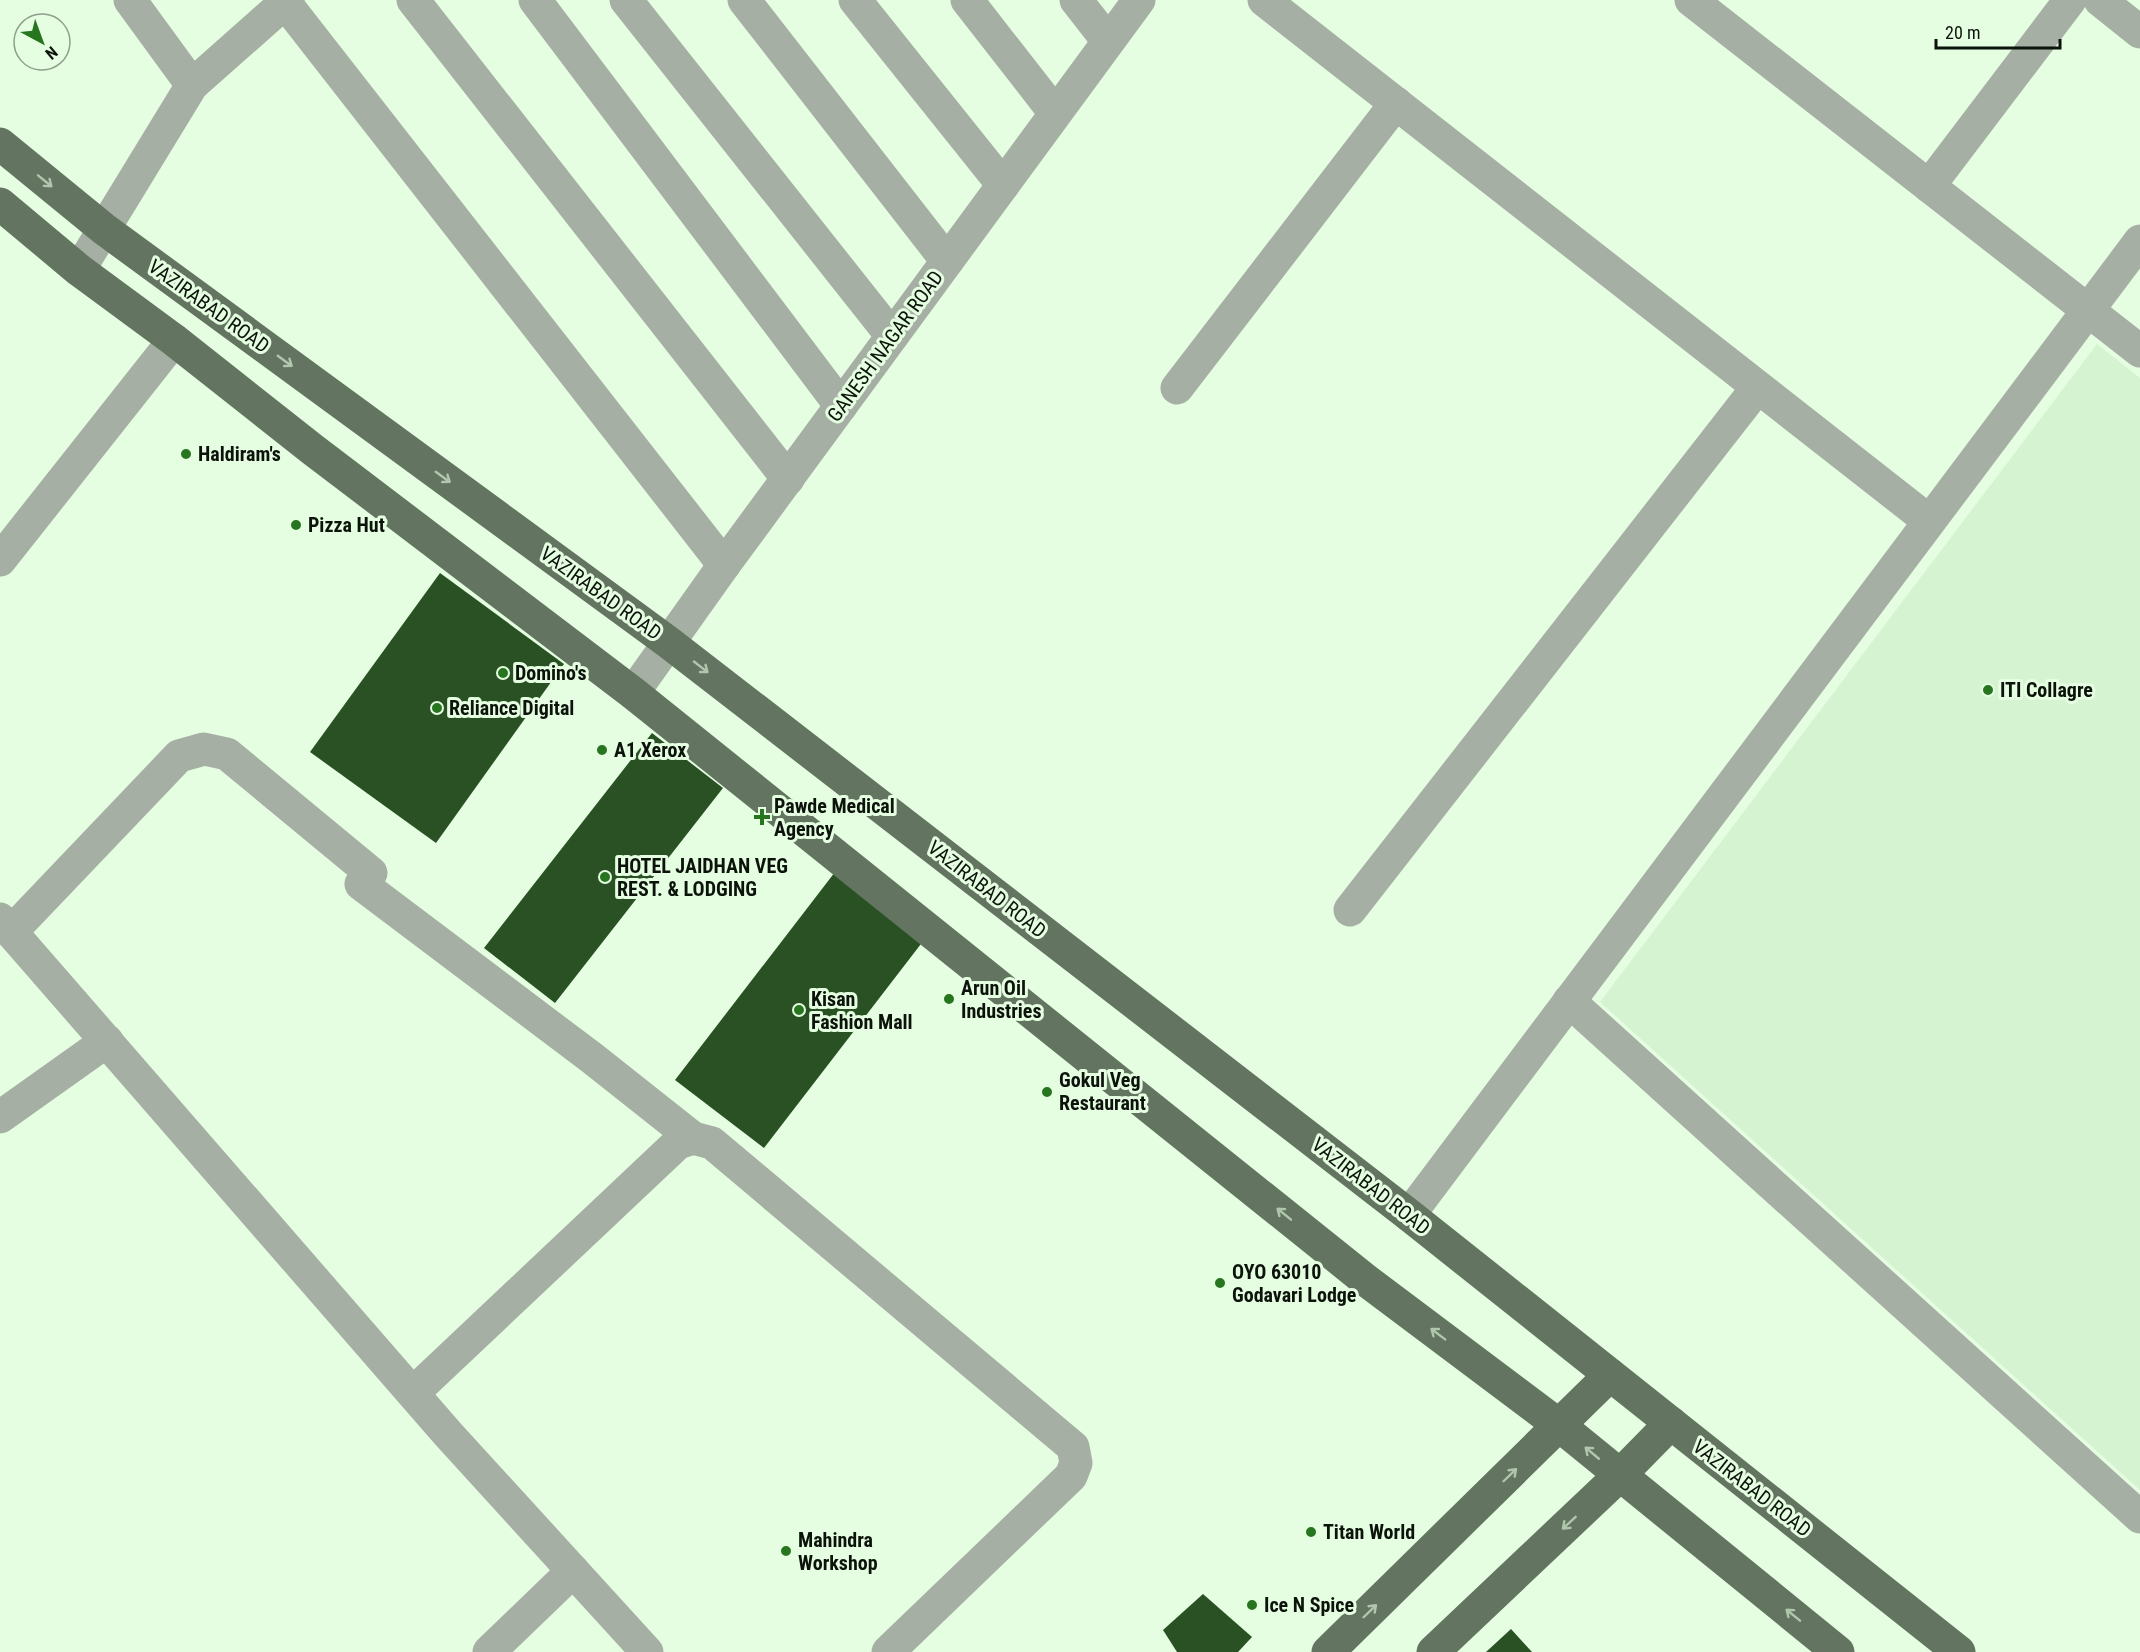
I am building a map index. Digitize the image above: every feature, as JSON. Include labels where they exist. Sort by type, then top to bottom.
[{"type":"main road","name":"VAZIRABAD ROAD","points":[[0,144],[104,229],[668,642],[1409,1215],[1959,1652]]},
{"type":"main road","points":[[0,204],[79,270],[174,340],[312,449],[633,693],[1363,1278],[1560,1426],[1838,1652]]},
{"type":"main road","points":[[1328,1652],[1610,1375]]},
{"type":"main road","points":[[1433,1652],[1620,1476],[1671,1423]]},
{"type":"street","points":[[130,0],[192,85]]},
{"type":"street","points":[[413,0],[788,479]]},
{"type":"street","points":[[535,0],[841,406]]},
{"type":"street","points":[[626,0],[892,336]]},
{"type":"street","points":[[744,0],[947,261]]},
{"type":"street","points":[[855,0],[1003,185]]},
{"type":"street","points":[[967,0],[1055,113]]},
{"type":"street","points":[[1076,0],[1108,41]]},
{"type":"street","name":"GANESH NAGAR ROAD","points":[[633,693],[724,565],[1138,0]]},
{"type":"street","points":[[1264,0],[1929,521]]},
{"type":"street","points":[[1691,0],[2140,351]]},
{"type":"street","points":[[1929,186],[2070,0]]},
{"type":"street","points":[[2100,0],[2140,32]]},
{"type":"street","points":[[79,270],[192,85],[285,1],[724,565]]},
{"type":"street","points":[[1177,388],[1396,103]]},
{"type":"street","points":[[1409,1215],[2140,241]]},
{"type":"street","points":[[0,560],[174,340]]},
{"type":"street","points":[[1350,910],[1757,388]]},
{"type":"street","points":[[647,1652],[412,1394],[6,925],[179,756],[204,748],[226,754],[366,878],[693,1138],[712,1143],[1073,1447],[1076,1463],[1071,1476],[888,1652]]},
{"type":"street","points":[[1569,1001],[2140,1517]]},
{"type":"street","points":[[0,1117],[106,1041]]},
{"type":"street","points":[[412,1394],[678,1143],[693,1138]]},
{"type":"street","points":[[489,1652],[573,1571]]},
{"type":"shaded area","name":"ITI Collagre","points":[[2097,344],[2140,378],[2140,1490],[1600,1002]]},
{"type":"building","name":"Reliance Digital","points":[[440,573],[564,664],[436,843],[310,752]]},
{"type":"building","points":[[652,733],[723,788],[555,1003],[484,948]]},
{"type":"building","name":"Kisan Fashion Mall","points":[[835,872],[924,940],[764,1148],[675,1080]]},
{"type":"building","points":[[1203,1594],[1252,1637],[1238,1652],[1177,1652],[1163,1630]]},
{"type":"building","points":[[1511,1629],[1532,1652],[1486,1652]]},
{"type":"place","name":"Haldiram's","points":[[186,454]]},
{"type":"place","name":"Pizza Hut","points":[[296,525]]},
{"type":"place","name":"Domino's","points":[[503,673]]},
{"type":"place","name":"ITI Collagre","points":[[1988,690]]},
{"type":"place","name":"Reliance Digital","points":[[437,708]]},
{"type":"place","name":"A1 Xerox","points":[[602,750]]},
{"type":"place","name":"Pawde Medical Agency","points":[[762,817]]},
{"type":"place","name":"HOTEL JAIDHAN VEG REST. & LODGING","points":[[605,877]]},
{"type":"place","name":"Arun Oil Industries","points":[[949,999]]},
{"type":"place","name":"Kisan Fashion Mall","points":[[799,1010]]},
{"type":"place","name":"Gokul Veg Restaurant","points":[[1047,1092]]},
{"type":"place","name":"OYO 63010 Godavari Lodge","points":[[1220,1283]]},
{"type":"place","name":"Titan World","points":[[1311,1532]]},
{"type":"place","name":"Mahindra Workshop","points":[[786,1551]]},
{"type":"place","name":"Ice N Spice","points":[[1252,1605]]}]
